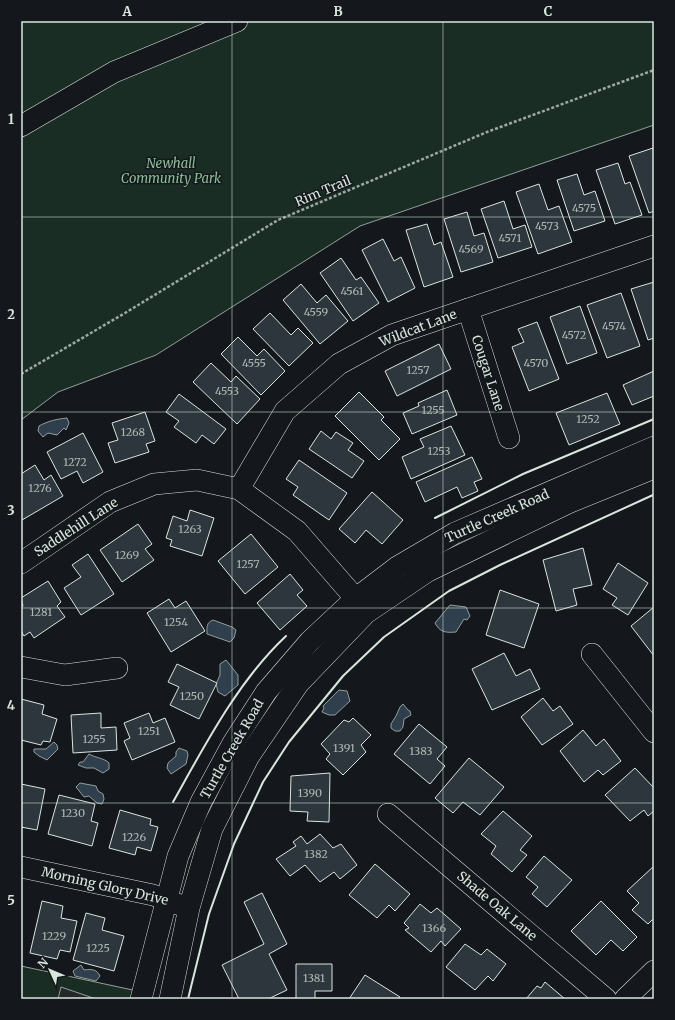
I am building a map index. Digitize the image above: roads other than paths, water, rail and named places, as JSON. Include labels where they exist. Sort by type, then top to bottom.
[{"type":"street","points":[[21,124],[114,72],[237,21]]},
{"type":"street","name":"Wildcat Lane","points":[[239,489],[285,410],[339,364],[392,335],[654,246]]},
{"type":"street","name":"Cougar Lane","points":[[468,309],[509,438]]},
{"type":"street","name":"Turtle Creek Road","points":[[170,999],[189,908],[212,829],[249,756],[298,684],[360,606],[397,567],[455,533],[654,447]]},
{"type":"street","name":"Turtle Creek Road","points":[[141,999],[178,856],[202,802],[233,743],[266,692],[310,642],[360,606],[428,571],[568,503],[654,468]]},
{"type":"street","name":"Saddlehill Lane","points":[[21,563],[110,502],[154,484],[197,480],[239,489],[297,531],[360,606]]},
{"type":"street","points":[[592,654],[654,732]]},
{"type":"street","points":[[21,667],[64,675],[117,668]]},
{"type":"street","name":"Shade Oak Lane","points":[[388,814],[606,999]]},
{"type":"street","name":"Morning Glory Drive","points":[[21,867],[153,895],[189,908]]},
{"type":"street","points":[[624,999],[654,971]]},
{"type":"water","points":[[67,418],[69,423],[66,430],[64,428],[57,435],[48,433],[43,437],[38,431],[39,426],[42,424],[53,420]]},
{"type":"water","points":[[450,605],[466,607],[470,616],[467,620],[464,619],[456,632],[443,631],[435,623]]},
{"type":"water","points":[[213,620],[236,630],[234,638],[230,642],[207,634],[208,624]]},
{"type":"water","points":[[226,660],[238,675],[238,685],[225,696],[218,692],[216,684],[220,675],[220,664]]},
{"type":"water","points":[[339,690],[347,691],[350,701],[335,715],[329,715],[322,712],[324,708],[323,706]]},
{"type":"water","points":[[403,704],[410,711],[411,715],[404,719],[403,727],[400,731],[395,731],[391,728],[391,724]]},
{"type":"water","points":[[54,742],[58,749],[47,760],[34,752],[34,749],[46,749]]},
{"type":"water","points":[[179,748],[187,751],[188,755],[186,764],[171,774],[167,768],[168,763],[176,756],[176,752]]},
{"type":"water","points":[[89,754],[107,761],[109,763],[109,769],[103,773],[94,768],[86,768],[78,765],[80,762],[83,762]]},
{"type":"water","points":[[80,783],[96,786],[98,791],[103,794],[104,799],[102,804],[97,803],[89,796],[84,797],[76,787]]},
{"type":"water","points":[[81,965],[84,970],[94,970],[100,976],[96,981],[75,976],[73,971]]},
{"type":"park label","name":"Newhall Community Park","points":[[171,170]]}]
